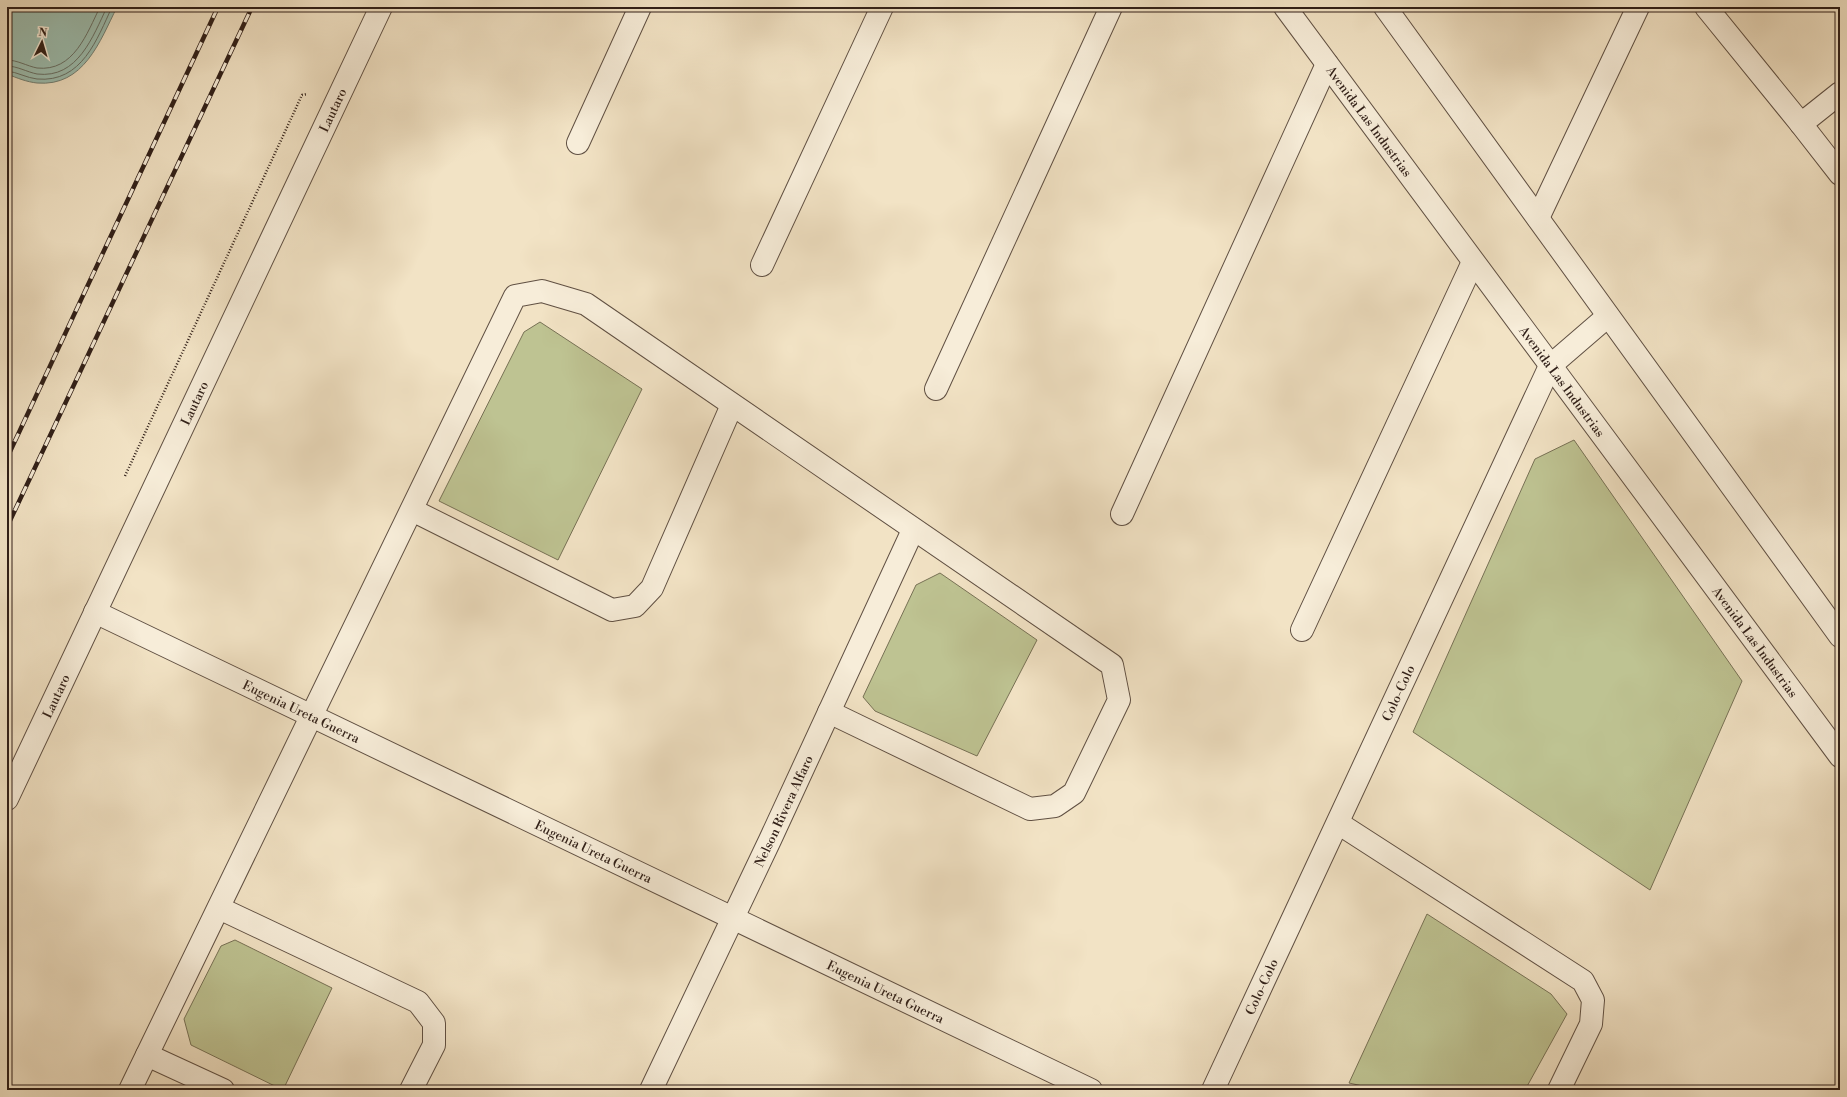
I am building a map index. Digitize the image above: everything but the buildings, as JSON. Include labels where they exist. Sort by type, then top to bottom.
[{"type":"street","name":"Lautaro","points":[[7,799],[381,7]]},
{"type":"street","points":[[578,143],[640,7]]},
{"type":"street","points":[[762,265],[882,7]]},
{"type":"street","points":[[936,389],[1111,7]]},
{"type":"street","name":"Avenida Las Industrias","points":[[1285,7],[1840,756]]},
{"type":"street","points":[[1385,7],[1840,636]]},
{"type":"street","points":[[1538,218],[1638,7]]},
{"type":"street","points":[[1706,7],[1840,174]]},
{"type":"street","points":[[1122,514],[1327,64]]},
{"type":"street","points":[[1801,124],[1840,93]]},
{"type":"street","points":[[1302,630],[1473,262]]},
{"type":"street","points":[[130,1090],[515,296],[542,291],[586,304],[1112,665],[1119,700],[1074,793],[1055,806],[1030,809],[829,712]]},
{"type":"street","name":"Colo-Colo","points":[[1213,1090],[1550,366],[1608,316]]},
{"type":"street","points":[[412,510],[612,610],[635,606],[652,588],[732,405]]},
{"type":"street","name":"Nelson Rivera Alfaro","points":[[651,1090],[914,530]]},
{"type":"street","name":"Eugenia Ureta Guerra","points":[[95,612],[1091,1090]]},
{"type":"street","points":[[1338,823],[1583,981],[1593,1000],[1591,1024],[1559,1090]]},
{"type":"street","points":[[219,908],[418,1002],[434,1023],[434,1045],[412,1090]]},
{"type":"street","points":[[147,1055],[223,1090]]},
{"type":"green space","points":[[540,322],[642,389],[558,560],[439,501],[524,332]]},
{"type":"green space","points":[[1574,440],[1742,681],[1650,890],[1413,732],[1535,459]]},
{"type":"green space","points":[[940,573],[1037,640],[977,756],[875,711],[863,697],[916,585]]},
{"type":"green space","points":[[1427,914],[1551,994],[1567,1014],[1525,1090],[1381,1090],[1349,1083]]},
{"type":"green space","points":[[235,940],[332,988],[283,1090],[191,1045],[184,1019],[221,946]]},
{"type":"water","points":[[7,7],[117,7],[97,47],[78,70],[67,78],[53,82],[37,83],[26,81],[7,74]]},
{"type":"railway","points":[[7,458],[218,7]]},
{"type":"railway","points":[[7,527],[252,7]]}]
